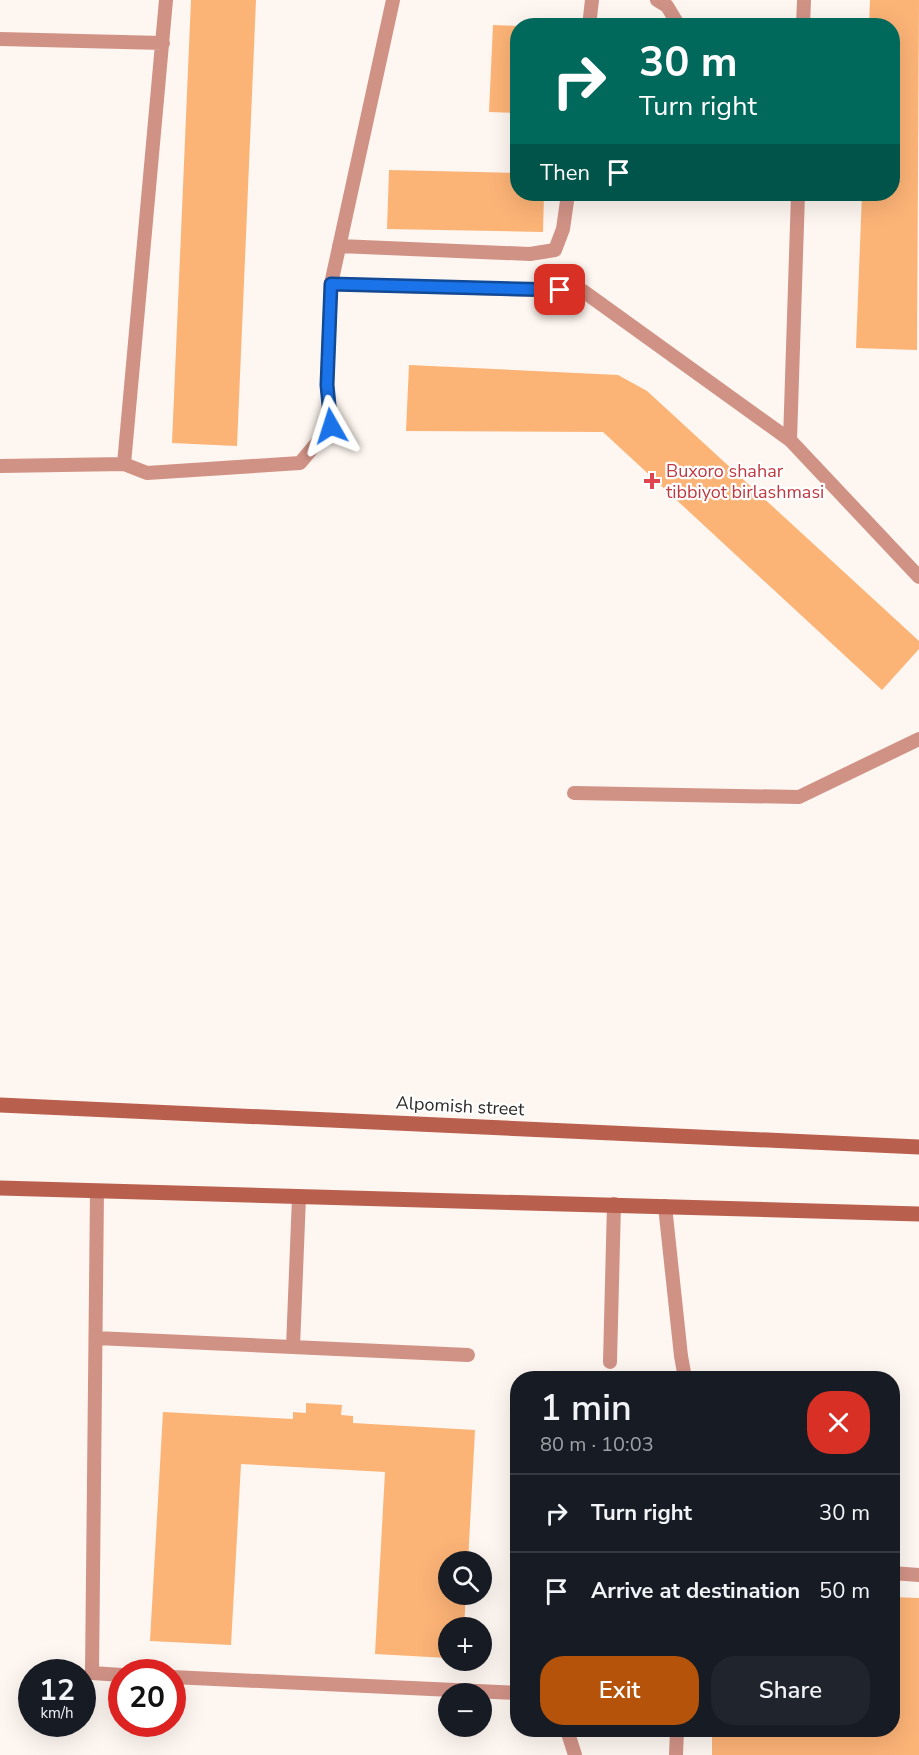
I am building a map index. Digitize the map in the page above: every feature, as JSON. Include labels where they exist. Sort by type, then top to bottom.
[{"type":"main road","name":"Alpomish street","points":[[0,1105],[919,1147]]},
{"type":"main road","points":[[0,1188],[919,1214]]},
{"type":"lane","points":[[124,464],[164,43],[166,0]]},
{"type":"lane","points":[[0,466],[124,464],[147,473],[300,463],[331,426],[327,385],[331,284],[393,0]]},
{"type":"lane","points":[[590,18],[592,0]]},
{"type":"lane","points":[[657,0],[667,6],[674,18]]},
{"type":"lane","points":[[803,18],[804,0]]},
{"type":"lane","points":[[0,39],[164,43]]},
{"type":"lane","points":[[339,246],[530,254],[555,250],[563,229],[567,201]]},
{"type":"lane","points":[[790,440],[798,201]]},
{"type":"lane","points":[[331,284],[583,291],[790,440],[919,577]]},
{"type":"lane","points":[[574,793],[799,797],[919,739]]},
{"type":"lane","points":[[97,1191],[92,1673],[108,1674]]},
{"type":"lane","points":[[293,1347],[299,1197]]},
{"type":"lane","points":[[610,1362],[614,1204]]},
{"type":"lane","points":[[665,1206],[684,1371]]},
{"type":"lane","points":[[96,1338],[468,1355]]},
{"type":"lane","points":[[900,1574],[919,1575]]},
{"type":"lane","points":[[186,1678],[510,1694]]},
{"type":"lane","points":[[569,1737],[574,1755]]},
{"type":"lane","points":[[676,1755],[677,1737]]},
{"type":"building","points":[[191,0],[256,0],[237,446],[172,443]]},
{"type":"building","points":[[870,0],[919,0],[917,350],[856,348],[862,201],[900,201],[900,18],[869,18]]},
{"type":"building","points":[[493,25],[510,26],[510,113],[489,112]]},
{"type":"building","points":[[389,170],[510,173],[510,201],[544,201],[543,232],[387,229]]},
{"type":"building","points":[[409,365],[618,375],[647,391],[919,641],[919,649],[882,690],[603,432],[406,431]]},
{"type":"building","points":[[306,1403],[342,1405],[341,1415],[353,1416],[353,1423],[475,1430],[469,1551],[438,1551],[438,1605],[465,1605],[465,1617],[438,1617],[438,1657],[375,1654],[385,1472],[241,1464],[231,1645],[150,1641],[163,1412],[293,1419],[293,1412],[306,1413]]},
{"type":"building","points":[[900,1597],[919,1598],[919,1755],[712,1755],[712,1737],[900,1737]]},
{"type":"place","name":"Buxoro shahar tibbiyot birlashmasi","points":[[652,481]]},
{"type":"route","points":[[331,426],[327,385],[331,284],[560,290]]}]
